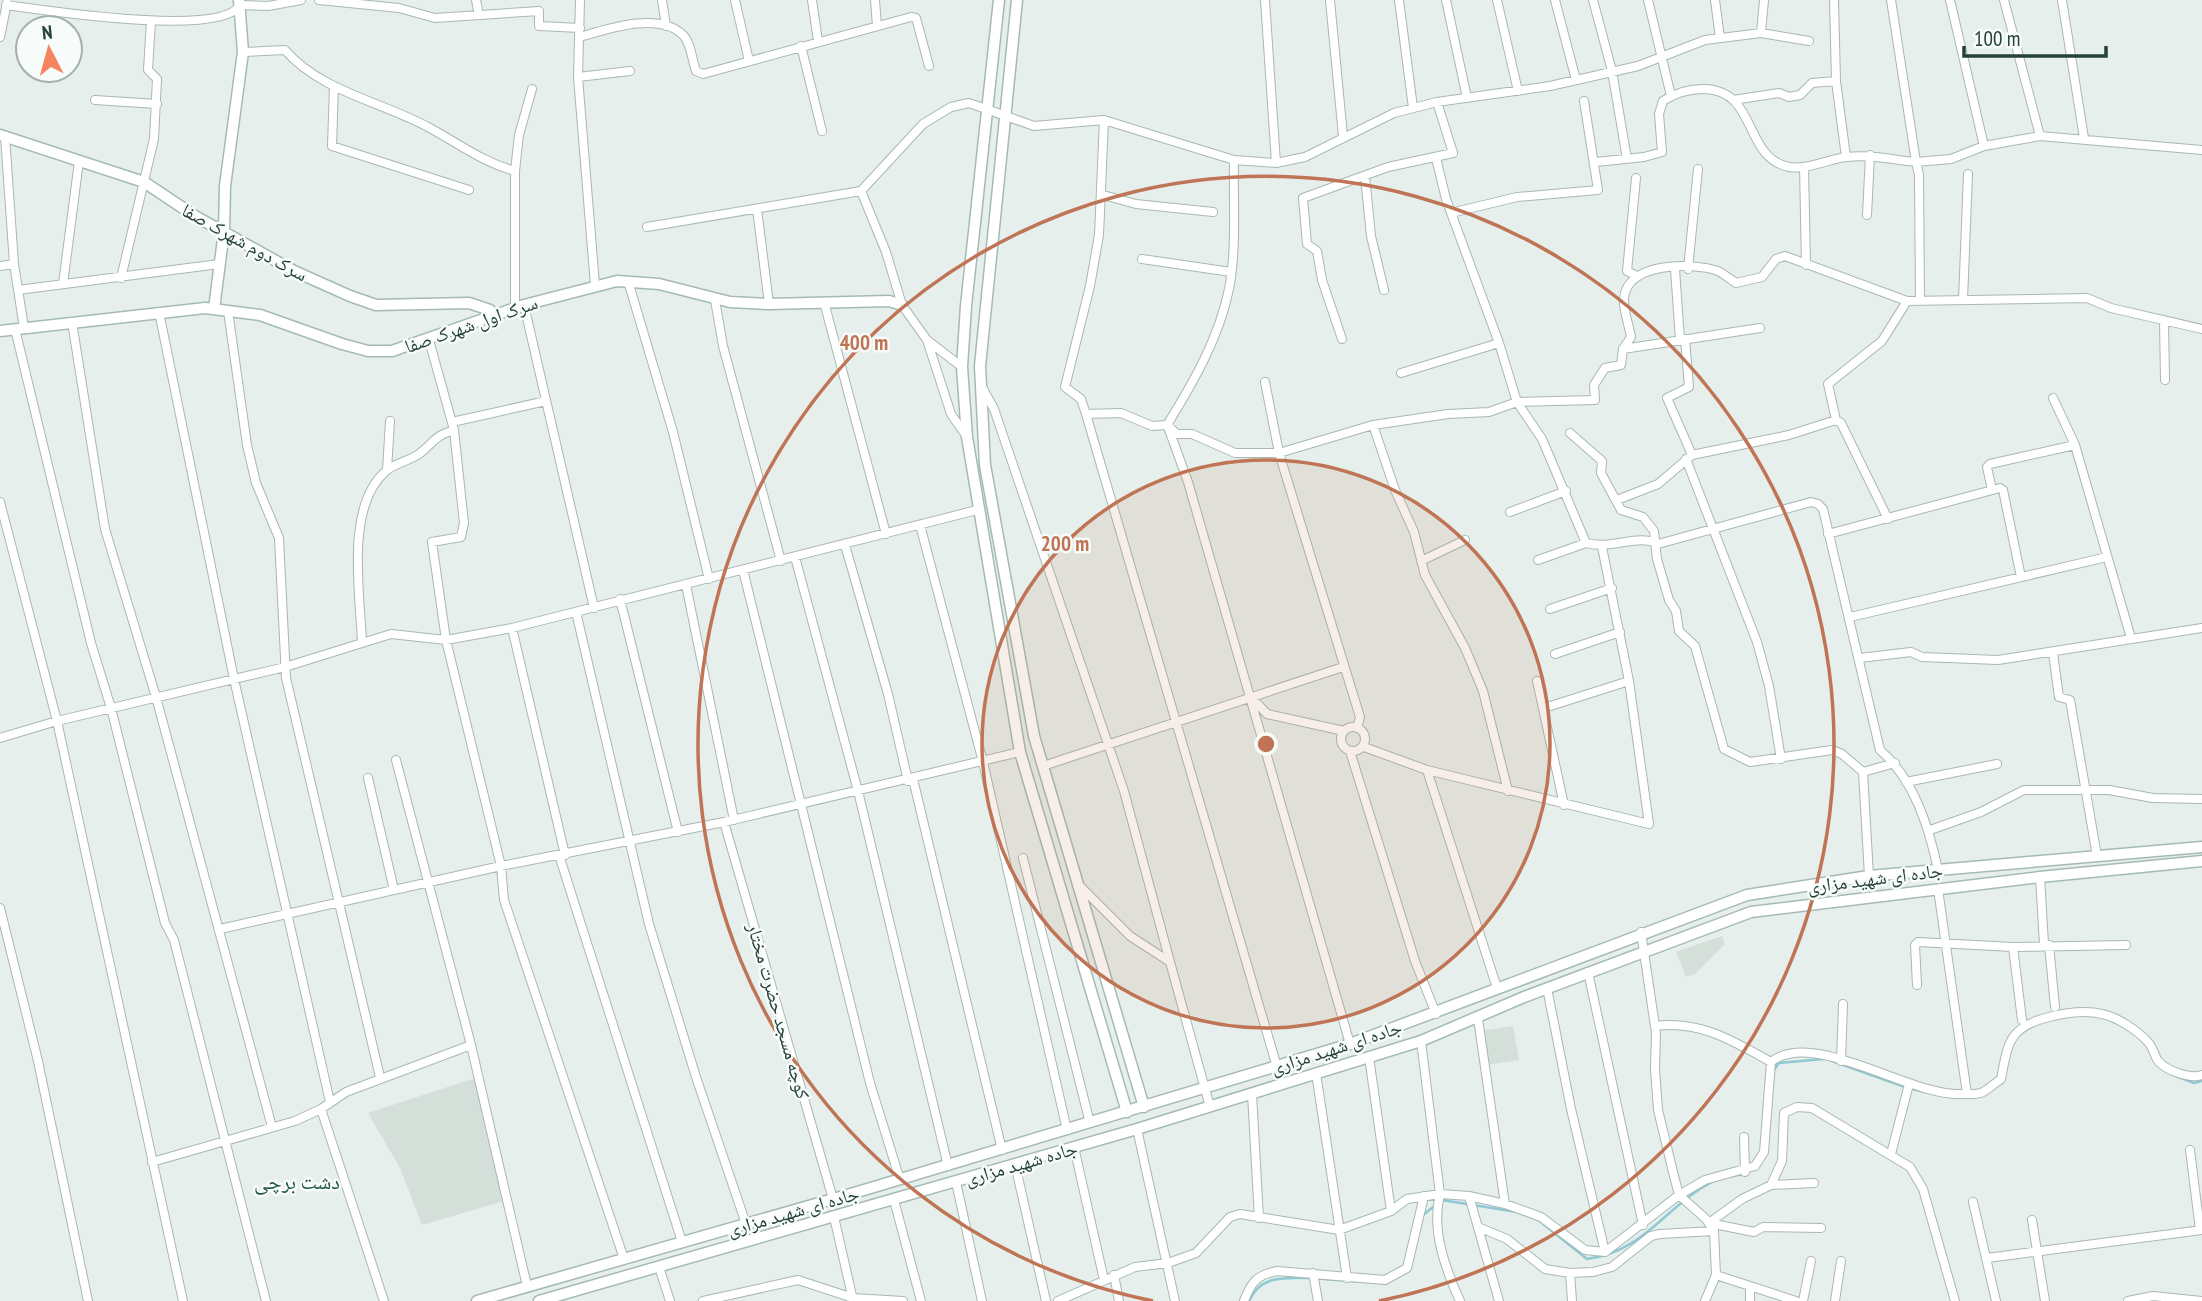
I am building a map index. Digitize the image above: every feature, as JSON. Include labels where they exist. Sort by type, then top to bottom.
[{"type":"main road","points":[[999,0],[986,107],[962,367],[967,437],[977,510],[1020,752],[1127,1112]]},
{"type":"main road","points":[[1017,0],[980,384],[985,465],[1025,694],[1042,766],[1144,1107]]},
{"type":"main road","points":[[214,309],[224,231],[225,186],[243,52],[240,2]]},
{"type":"main road","name":"سرک دوم شهرک صفا","points":[[3,135],[144,182],[293,271],[376,305],[469,303],[490,310],[494,316]]},
{"type":"main road","name":"سرک اول شهرک صفا","points":[[0,331],[159,312],[214,309],[260,315],[368,351],[392,351],[519,306],[595,285],[628,281],[659,284],[715,300],[769,304],[889,301],[902,305]]},
{"type":"main road","points":[[963,399],[980,400]]},
{"type":"main road","name":"جاده ای شهید مزاری","points":[[477,1301],[500,1298],[527,1286],[948,1166],[1350,1044],[1436,1014],[1641,932],[1747,895],[1869,876],[2202,847]]},
{"type":"main road","name":"جاده ای شهید مزاری","points":[[1498,1009],[1644,950],[1751,912],[2040,877],[2202,861]]},
{"type":"main road","name":"جاده شهید مزاری","points":[[539,1301],[1210,1107],[1421,1041],[1498,1009]]},
{"type":"street","points":[[0,37],[7,2],[102,18],[151,21],[230,15],[240,2],[268,6],[301,0]]},
{"type":"street","points":[[319,0],[399,4],[435,18],[539,11],[540,26],[580,33],[630,24],[666,26],[682,34],[689,45],[696,71],[703,74],[818,41],[916,18],[929,66]]},
{"type":"street","points":[[476,0],[479,15]]},
{"type":"street","points":[[580,0],[578,77],[595,285]]},
{"type":"street","points":[[662,0],[666,26]]},
{"type":"street","points":[[735,0],[749,61]]},
{"type":"street","points":[[812,0],[818,41]]},
{"type":"street","points":[[875,0],[877,26]]},
{"type":"street","points":[[1265,0],[1276,163]]},
{"type":"street","points":[[1330,0],[1343,136]]},
{"type":"street","points":[[1399,0],[1413,108]]},
{"type":"street","points":[[1446,0],[1467,98]]},
{"type":"street","points":[[1497,0],[1518,91]]},
{"type":"street","points":[[1555,0],[1576,80]]},
{"type":"street","points":[[1593,0],[1612,71],[1626,159]]},
{"type":"street","points":[[1648,0],[1671,96]]},
{"type":"street","points":[[1715,0],[1720,38]]},
{"type":"street","points":[[1761,33],[1764,0]]},
{"type":"street","points":[[1834,0],[1836,80],[1846,157]]},
{"type":"street","points":[[1891,0],[1919,175],[1920,300]]},
{"type":"street","points":[[1950,0],[1984,146]]},
{"type":"street","points":[[2004,0],[2040,136]]},
{"type":"street","points":[[2062,0],[2084,138]]},
{"type":"street","points":[[121,278],[154,139],[157,79],[148,70],[151,21]]},
{"type":"street","points":[[647,227],[861,191],[923,124],[951,107],[970,103],[1034,126],[1104,120],[1234,160],[1276,163],[1305,157],[1343,136],[1413,108],[1518,91],[1638,66],[1704,40],[1761,33],[1809,41]]},
{"type":"street","points":[[801,46],[822,131]]},
{"type":"street","points":[[243,52],[285,50],[297,64],[334,86],[430,128],[467,153],[516,171]]},
{"type":"street","points":[[578,77],[630,71]]},
{"type":"street","points":[[1733,100],[1779,93],[1789,97],[1800,95],[1812,83],[1836,80]]},
{"type":"street","points":[[334,86],[332,146],[469,190]]},
{"type":"street","points":[[533,89],[519,135],[516,171],[519,306],[546,401],[594,608]]},
{"type":"street","points":[[1596,162],[1662,152],[1659,114],[1663,101],[1695,89],[1718,89],[1733,100],[1749,120],[1757,141],[1769,157],[1787,166],[1804,167],[1846,157],[1870,155],[1916,162],[1951,159],[1984,146],[2040,136],[2202,150]]},
{"type":"street","points":[[95,100],[157,104]]},
{"type":"street","points":[[1451,214],[1517,197],[1598,190],[1596,162],[1584,101]]},
{"type":"street","points":[[1342,339],[1322,280],[1317,251],[1307,244],[1303,198],[1388,167],[1453,153],[1437,102]]},
{"type":"street","points":[[1104,120],[1102,195],[1090,286],[1065,387],[1080,399],[1086,414],[1277,1067]]},
{"type":"street","points":[[3,135],[18,290],[19,328],[91,643],[111,708],[165,923],[174,940],[266,1301]]},
{"type":"street","points":[[1867,215],[1870,155]]},
{"type":"street","points":[[1436,158],[1451,214],[1499,344],[1517,402],[1542,439],[1586,542]]},
{"type":"street","points":[[1167,425],[1192,384],[1219,322],[1231,272],[1234,160]]},
{"type":"street","points":[[63,284],[79,161]]},
{"type":"street","points":[[1804,167],[1806,265]]},
{"type":"street","points":[[1688,269],[1698,169]]},
{"type":"street","points":[[1963,300],[1968,174]]},
{"type":"street","points":[[1365,176],[1371,236],[1384,290]]},
{"type":"street","points":[[1635,275],[1627,271],[1636,178]]},
{"type":"street","points":[[861,191],[886,252],[902,305],[927,340],[962,367]]},
{"type":"street","points":[[1102,195],[1136,204],[1213,212]]},
{"type":"street","points":[[757,209],[769,304]]},
{"type":"street","points":[[1086,414],[1121,413],[1152,426],[1167,425],[1177,433],[1192,434],[1236,453],[1279,453],[1373,425],[1448,414],[1469,415],[1517,402],[1595,400],[1594,385],[1605,368],[1621,365],[1623,348],[1631,337],[1624,298],[1635,275],[1644,270],[1675,268],[1719,271],[1736,284],[1762,277],[1776,259],[1785,256],[1907,301],[2087,298],[2111,309],[2202,329]]},
{"type":"street","points":[[1142,259],[1231,272]]},
{"type":"street","points":[[0,266],[14,264]]},
{"type":"street","points":[[18,290],[219,264]]},
{"type":"street","points":[[1675,268],[1689,387],[1667,398],[1758,642],[1769,686],[1781,759]]},
{"type":"street","points":[[628,281],[673,432],[709,579]]},
{"type":"street","points":[[715,300],[723,346],[781,561]]},
{"type":"street","points":[[1836,421],[1828,384],[1882,341],[1907,301]]},
{"type":"street","points":[[824,302],[886,534]]},
{"type":"street","points":[[228,311],[247,445],[256,482],[279,538],[285,667],[380,1077]]},
{"type":"street","points":[[159,312],[234,679],[330,1102]]},
{"type":"street","points":[[72,322],[105,529],[156,697],[272,1127]]},
{"type":"street","points":[[2164,322],[2165,380]]},
{"type":"street","points":[[1623,348],[1760,328]]},
{"type":"street","points":[[429,340],[453,426],[464,523],[461,537],[432,542],[446,640],[501,866],[503,900],[624,1259]]},
{"type":"street","points":[[927,340],[951,414],[967,437]]},
{"type":"street","points":[[1401,373],[1499,344]]},
{"type":"street","points":[[1265,382],[1279,453],[1360,717],[1357,728]]},
{"type":"street","points":[[980,384],[994,409],[1109,744],[1140,843],[1210,1107]]},
{"type":"street","points":[[2053,398],[2075,445],[2122,599],[2131,638]]},
{"type":"street","points":[[362,642],[359,560],[361,512],[372,486],[387,470],[421,453],[436,436],[453,426],[546,401]]},
{"type":"street","points":[[387,470],[390,421]]},
{"type":"street","points":[[1617,500],[1658,484],[1689,457],[1789,435],[1836,421],[1842,423],[1888,519]]},
{"type":"street","points":[[1167,425],[1188,482],[1350,1044]]},
{"type":"street","points":[[1373,425],[1395,490],[1414,532],[1421,561],[1483,691],[1508,791]]},
{"type":"street","points":[[1570,433],[1602,461],[1601,473],[1621,510],[1643,517],[1654,531],[1658,544],[1657,559],[1669,600],[1676,611],[1679,631],[1695,646],[1724,749],[1750,762],[1832,750],[1842,754],[1863,772],[1869,876]]},
{"type":"street","points":[[1992,490],[1987,467],[1990,464],[2075,445]]},
{"type":"street","points":[[1828,534],[1992,490],[2003,490],[2021,577]]},
{"type":"street","points":[[1510,512],[1566,491]]},
{"type":"street","points":[[0,502],[57,721],[184,1301]]},
{"type":"street","points":[[1538,560],[1586,542],[1602,547],[1647,538],[1658,544],[1811,502],[1818,503],[1823,509],[1880,750],[1895,763],[1930,830],[1938,870]]},
{"type":"street","points":[[0,738],[57,721],[285,667],[391,634],[446,640],[512,628],[594,608],[620,598],[686,585],[977,510]]},
{"type":"street","points":[[920,525],[982,762],[1067,1130]]},
{"type":"street","points":[[1421,561],[1465,540]]},
{"type":"street","points":[[845,545],[888,694],[1002,1150]]},
{"type":"street","points":[[1350,751],[1364,747],[1427,770],[1649,824],[1629,681],[1602,547]]},
{"type":"street","points":[[794,557],[858,791],[948,1166]]},
{"type":"street","points":[[1850,617],[2107,557]]},
{"type":"street","points":[[743,570],[870,1083],[900,1180]]},
{"type":"street","points":[[686,585],[734,820]]},
{"type":"street","points":[[1550,609],[1612,588]]},
{"type":"street","points":[[620,598],[678,832]]},
{"type":"street","points":[[576,612],[649,924],[696,1077],[746,1224]]},
{"type":"street","points":[[512,628],[562,855],[682,1242]]},
{"type":"street","points":[[1860,658],[1910,652],[1923,657],[1998,660],[2202,628]]},
{"type":"street","points":[[1555,654],[1620,632]]},
{"type":"street","points":[[2053,653],[2059,697],[2070,700],[2097,856]]},
{"type":"street","points":[[1042,766],[1343,667]]},
{"type":"street","points":[[1537,681],[1564,805]]},
{"type":"street","points":[[1544,708],[1629,681]]},
{"type":"street","points":[[1251,697],[1267,714],[1344,731],[1357,728]]},
{"type":"street","points":[[1357,728],[1363,733],[1364,747]]},
{"type":"street","points":[[1344,731],[1342,743],[1350,751],[1415,961],[1436,1014]]},
{"type":"street","points":[[220,929],[501,866],[802,805],[1020,752]]},
{"type":"street","points":[[396,760],[471,1045],[527,1286]]},
{"type":"street","points":[[1863,772],[1895,763]]},
{"type":"street","points":[[1906,782],[1997,764]]},
{"type":"street","points":[[1427,770],[1497,988]]},
{"type":"street","points":[[368,778],[394,890]]},
{"type":"street","points":[[1930,830],[1982,812],[2024,790],[2109,790],[2153,798],[2202,799]]},
{"type":"street","name":"کوچه مسجد حضرت مختار","points":[[724,822],[834,1199]]},
{"type":"street","points":[[1023,858],[1090,1123]]},
{"type":"street","points":[[2040,877],[2055,1007]]},
{"type":"street","points":[[1076,882],[1130,936],[1170,962]]},
{"type":"street","points":[[1938,889],[1967,1094]]},
{"type":"street","points":[[0,908],[37,1061],[88,1301]]},
{"type":"street","points":[[1641,932],[1655,1026],[1658,1110],[1679,1195],[1712,1227],[1716,1275],[1705,1301]]},
{"type":"street","points":[[1917,985],[1916,943],[2013,947],[2126,945]]},
{"type":"street","points":[[2013,947],[2022,1020]]},
{"type":"street","points":[[1588,972],[1643,1225]]},
{"type":"street","points":[[1547,988],[1570,1110],[1605,1252]]},
{"type":"street","points":[[1842,1060],[1843,1004]]},
{"type":"street","points":[[1771,1062],[1787,1054],[1804,1052],[1842,1060],[1944,1095],[1981,1094],[2001,1079],[2005,1048],[2022,1028],[2039,1020],[2080,1013],[2105,1014],[2140,1035],[2166,1067],[2190,1077],[2202,1075]]},
{"type":"street","points":[[1478,1019],[1505,1203]]},
{"type":"street","points":[[1655,1026],[1677,1023],[1698,1026],[1771,1062]]},
{"type":"street","points":[[1421,1041],[1440,1194],[1436,1211],[1439,1241],[1460,1301]]},
{"type":"street","points":[[152,1162],[272,1127],[321,1109],[380,1077],[471,1045]]},
{"type":"street","points":[[1369,1057],[1391,1211]]},
{"type":"street","points":[[1058,1301],[1135,1267],[1168,1263],[1196,1253],[1230,1217],[1240,1214],[1339,1230],[1391,1211],[1406,1199],[1440,1194],[1505,1203],[1541,1217],[1585,1250],[1605,1252],[1679,1195],[1724,1172],[1745,1172],[1755,1166],[1764,1152],[1771,1062]]},
{"type":"street","points":[[1316,1073],[1347,1278]]},
{"type":"street","points":[[1891,1154],[1909,1084]]},
{"type":"street","points":[[1252,1094],[1259,1218]]},
{"type":"street","points":[[1771,1185],[1782,1161],[1782,1126],[1784,1113],[1788,1110],[1812,1108],[1891,1154],[1910,1167],[1923,1189],[1955,1301]]},
{"type":"street","points":[[321,1109],[384,1301]]},
{"type":"street","points":[[1137,1129],[1175,1301]]},
{"type":"street","points":[[1744,1137],[1745,1172]]},
{"type":"street","points":[[1074,1147],[1104,1280]]},
{"type":"street","points":[[1987,1258],[2037,1249],[2201,1230],[2190,1150]]},
{"type":"street","points":[[1015,1164],[1046,1301]]},
{"type":"street","points":[[956,1182],[982,1301]]},
{"type":"street","points":[[1712,1227],[1742,1199],[1771,1185],[1814,1183]]},
{"type":"street","points":[[1244,1301],[1254,1280],[1262,1274],[1313,1273],[1385,1280],[1407,1268],[1424,1196]]},
{"type":"street","points":[[1469,1196],[1499,1301]]},
{"type":"street","points":[[894,1200],[921,1301]]},
{"type":"street","points":[[1973,1202],[1996,1301]]},
{"type":"street","points":[[834,1217],[853,1300]]},
{"type":"street","points":[[2032,1220],[2045,1301]]},
{"type":"street","points":[[1478,1227],[1507,1239],[1545,1269],[1570,1273],[1593,1272],[1612,1266],[1651,1236],[1660,1234],[1712,1227],[1754,1232],[1763,1227],[1821,1228]]},
{"type":"street","points":[[1803,1301],[1811,1261]]},
{"type":"street","points":[[1835,1301],[1841,1261]]},
{"type":"street","points":[[659,1267],[670,1301]]},
{"type":"street","points":[[1313,1273],[1318,1301]]},
{"type":"street","points":[[1570,1273],[1572,1301]]},
{"type":"street","points":[[1114,1275],[1119,1301]]},
{"type":"street","points":[[1716,1275],[1796,1301]]},
{"type":"street","points":[[703,1301],[798,1280],[853,1300],[903,1301]]},
{"type":"street","points":[[1750,1287],[1750,1301]]},
{"type":"street","points":[[2128,1301],[2152,1298],[2202,1301]]},
{"type":"shaded area","points":[[1722,936],[1725,944],[1695,974],[1686,977],[1676,952]]},
{"type":"shaded area","points":[[1513,1026],[1519,1060],[1486,1065],[1480,1031]]},
{"type":"shaded area","points":[[475,1078],[504,1201],[422,1225],[400,1168],[368,1113]]},
{"type":"waterway","points":[[1774,1070],[1779,1063],[1823,1059]]},
{"type":"waterway","points":[[1832,1061],[1905,1087]]},
{"type":"waterway","points":[[2176,1076],[2194,1083],[2202,1081]]},
{"type":"waterway","points":[[1912,1089],[1942,1096]]},
{"type":"waterway","points":[[1732,1176],[1746,1174]]},
{"type":"waterway","points":[[1537,1219],[1587,1259],[1625,1247],[1712,1182]]},
{"type":"waterway","points":[[1442,1200],[1517,1212]]},
{"type":"waterway","points":[[1423,1215],[1437,1204]]},
{"type":"waterway","points":[[1249,1301],[1261,1286],[1276,1279],[1312,1278]]},
{"type":"waterway","points":[[1323,1279],[1365,1282]]},
{"type":"district","name":"دشت برچی","points":[[297,1182]]}]
